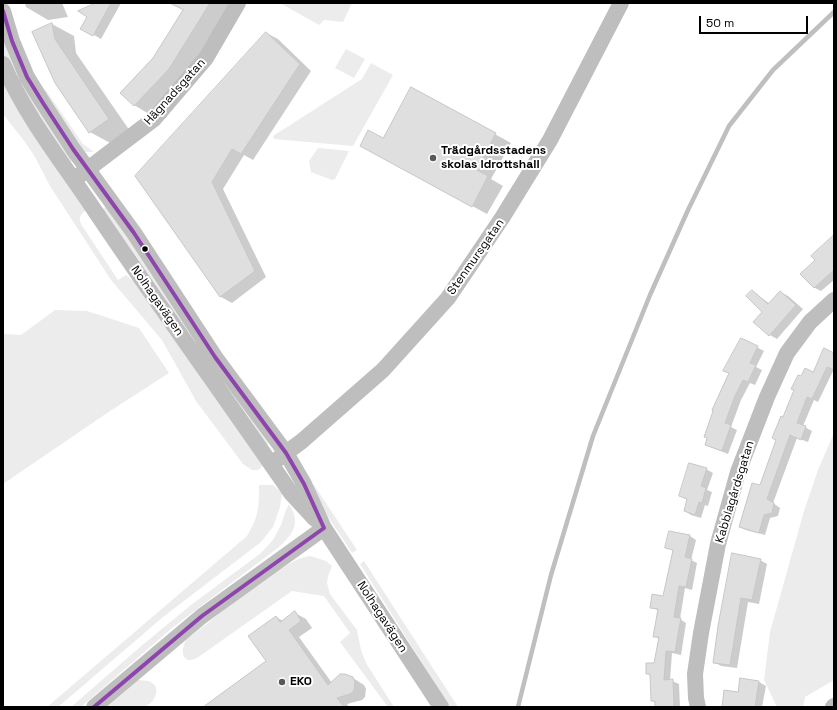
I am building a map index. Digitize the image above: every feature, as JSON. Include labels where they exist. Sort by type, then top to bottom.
[{"type":"street","name":"Hägnadsgatan","points":[[74,179],[154,119],[206,58],[238,3]]},
{"type":"street","name":"Stenmursgatan","points":[[271,464],[302,441],[383,370],[448,298],[502,218],[550,140],[621,3]]},
{"type":"street","name":"Nolhagavägen","points":[[3,12],[26,77],[73,149],[134,233],[215,357],[286,453],[304,484],[324,528],[441,707]]},
{"type":"street","name":"Nolhagavägen","points":[[3,64],[29,115],[128,260],[291,493],[324,528]]},
{"type":"street","name":"Kabblagårdsgatan","points":[[698,707],[695,674],[700,633],[718,544],[738,472],[766,397],[787,353],[810,322],[834,300]]},
{"type":"street","points":[[94,707],[202,616],[324,528]]},
{"type":"shaded area","points":[[280,3],[352,3],[343,22],[324,20],[319,25]]},
{"type":"shaded area","points":[[3,32],[75,159],[72,162],[65,158],[6,64],[3,55]]},
{"type":"shaded area","points":[[346,49],[365,59],[354,78],[335,68]]},
{"type":"shaded area","points":[[371,63],[393,75],[353,146],[274,139],[273,136],[362,79]]},
{"type":"shaded area","points":[[3,78],[88,208],[80,217],[83,227],[118,280],[126,275],[144,290],[264,465],[258,470],[252,470],[243,464],[196,401],[162,340],[111,280],[50,186],[35,157],[3,114]]},
{"type":"shaded area","points":[[45,89],[83,144],[94,152],[86,152],[77,147],[45,100]]},
{"type":"shaded area","points":[[318,148],[349,151],[335,179],[332,180],[311,172],[309,161]]},
{"type":"shaded area","points":[[107,206],[263,435],[268,445],[265,446],[100,211]]},
{"type":"shaded area","points":[[55,310],[87,311],[139,328],[169,373],[107,413],[3,484],[3,334],[21,335]]},
{"type":"shaded area","points":[[834,433],[834,680],[805,697],[803,707],[777,707],[764,680],[770,632],[804,511],[818,470]]},
{"type":"shaded area","points":[[259,485],[273,485],[282,493],[280,507],[273,527],[261,542],[163,617],[58,707],[47,707],[247,536],[258,511]]},
{"type":"shaded area","points":[[314,485],[357,550],[352,553],[309,488]]},
{"type":"shaded area","points":[[289,504],[295,517],[294,527],[289,537],[279,547],[172,628],[81,707],[71,707],[191,605],[261,553],[273,540],[281,525]]},
{"type":"shaded area","points":[[310,556],[326,561],[332,566],[327,583],[330,594],[357,630],[361,650],[366,663],[394,707],[388,707],[340,642],[350,633],[324,596],[292,591],[197,658],[188,660],[185,658],[183,648],[186,640],[280,569],[297,560]]},
{"type":"shaded area","points":[[364,561],[458,707],[450,707],[360,564]]},
{"type":"shaded area","points":[[138,680],[149,681],[155,685],[156,694],[151,702],[143,707],[107,707]]},
{"type":"building","points":[[96,3],[111,3],[93,36],[80,29],[87,17],[78,11]]},
{"type":"building","points":[[170,3],[210,3],[169,69],[134,106],[120,93],[153,58],[183,10]]},
{"type":"building","points":[[52,23],[55,39],[109,119],[89,133],[55,83],[32,32]]},
{"type":"building","points":[[266,32],[300,64],[241,154],[232,149],[212,182],[255,271],[220,297],[135,176]]},
{"type":"building","name":"Trädgårdsstadens skolas idrottshall","points":[[411,87],[496,133],[477,170],[488,176],[472,207],[360,146],[368,130],[383,138]]},
{"type":"building","points":[[834,235],[834,270],[814,288],[800,274],[815,260],[811,256]]},
{"type":"building","points":[[752,290],[768,304],[780,291],[796,305],[769,336],[753,322],[762,312],[746,296]]},
{"type":"building","points":[[741,338],[758,346],[750,363],[756,365],[748,382],[743,380],[735,396],[725,423],[731,425],[722,451],[705,445],[707,438],[704,437],[713,411],[712,410],[729,373],[723,371]]},
{"type":"building","points":[[824,348],[834,353],[834,370],[827,367],[812,399],[807,397],[797,423],[806,426],[801,440],[790,435],[767,499],[774,503],[772,513],[764,515],[759,533],[739,527],[752,483],[760,485],[776,440],[772,438],[781,416],[783,417],[794,390],[791,389],[798,375],[801,376],[805,368],[813,372]]},
{"type":"building","points":[[689,463],[707,468],[701,486],[706,488],[702,503],[699,502],[695,515],[684,511],[687,499],[679,496]]},
{"type":"building","points":[[669,531],[690,535],[685,557],[692,559],[686,587],[679,586],[674,617],[681,618],[675,652],[666,651],[664,680],[673,679],[674,707],[655,707],[655,701],[651,701],[650,674],[646,674],[646,663],[654,663],[659,637],[653,637],[658,609],[650,608],[652,594],[663,596],[673,550],[665,548]]},
{"type":"building","points":[[732,553],[761,559],[752,600],[741,598],[730,665],[713,663],[718,626]]},
{"type":"building","name":"EKO","points":[[295,611],[301,621],[289,630],[328,685],[340,674],[353,677],[355,682],[354,691],[350,694],[337,698],[344,707],[203,707],[266,661],[248,636],[276,616],[280,622]]},
{"type":"building","points":[[740,678],[759,681],[755,707],[722,707],[724,690],[738,692]]},
{"type":"waterway","points":[[518,707],[551,575],[593,436],[650,295],[688,210],[729,126],[773,70],[834,12]]},
{"type":"transit line","points":[[3,11],[12,41],[27,77],[43,103],[73,149],[134,233],[215,357],[286,453],[304,484],[324,528]]},
{"type":"transit line","points":[[94,707],[202,616],[324,528]]},
{"type":"place","name":"Trädgårdsstadens skolas idrottshall","points":[[433,158]]},
{"type":"place","name":"EKO","points":[[282,682]]}]
